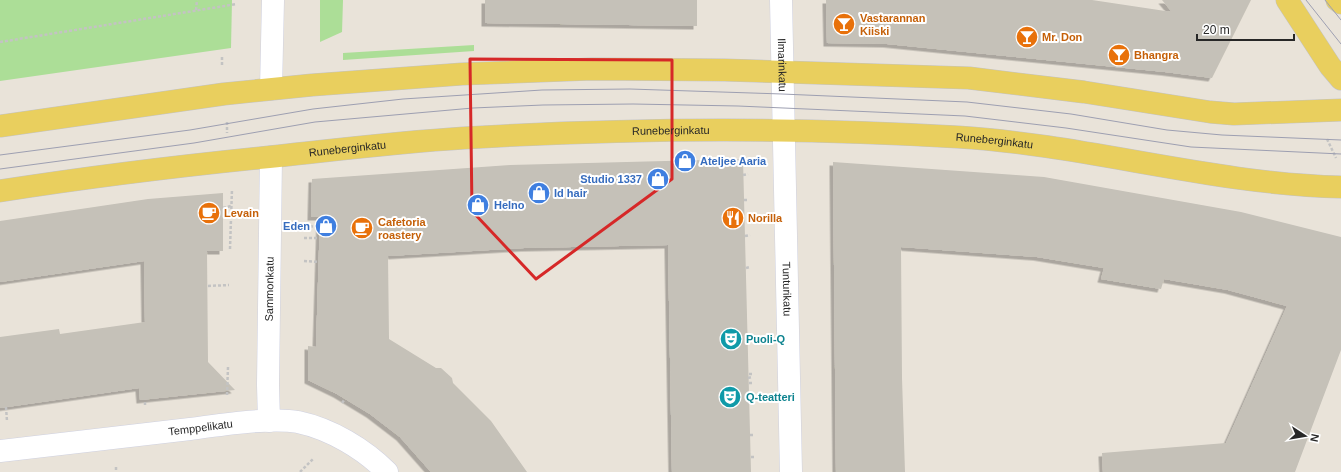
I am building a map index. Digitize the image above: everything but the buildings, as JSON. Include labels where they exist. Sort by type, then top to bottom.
[{"type":"main road","points":[[1287,0],[1330,66],[1341,79]]},
{"type":"main road","points":[[1337,0],[1341,3]]},
{"type":"main road","points":[[0,126],[224,94],[272,89],[454,75],[592,69],[782,72],[969,78],[1084,92],[1210,112],[1234,114],[1341,110]]},
{"type":"main road","name":"Runeberginkatu","points":[[0,190],[338,148],[462,138],[597,131],[782,130],[842,131],[964,137],[1072,150],[1205,173],[1271,182],[1341,187]]},
{"type":"street","points":[[272,89],[273,0]]},
{"type":"street","name":"Ilmarinkatu","points":[[781,0],[782,130]]},
{"type":"street","name":"Tunturikatu","points":[[782,130],[785,187],[791,472]]},
{"type":"street","name":"Sammonkatu","points":[[269,422],[268,385],[272,157]]},
{"type":"street","name":"Temppelikatu","points":[[0,452],[229,424],[297,422],[324,430],[353,446],[379,463],[387,472]]},
{"type":"path","points":[[196,0],[196,10]]},
{"type":"path","points":[[0,42],[237,4]]},
{"type":"path","points":[[743,175],[748,174]]},
{"type":"path","points":[[744,200],[749,200]]},
{"type":"path","points":[[223,208],[231,206]]},
{"type":"path","points":[[305,226],[319,227]]},
{"type":"path","points":[[745,236],[750,235]]},
{"type":"path","points":[[304,238],[319,238]]},
{"type":"path","points":[[304,261],[318,262]]},
{"type":"path","points":[[746,268],[750,267]]},
{"type":"path","points":[[208,286],[229,285]]},
{"type":"path","points":[[227,395],[228,367]]},
{"type":"path","points":[[342,403],[345,399]]},
{"type":"path","points":[[145,400],[145,405]]},
{"type":"path","points":[[6,407],[7,422]]},
{"type":"path","points":[[300,472],[313,459]]},
{"type":"path","points":[[116,467],[116,472]]},
{"type":"highlighted area","points":[[470,59],[672,60],[672,179],[536,279],[472,211]]},
{"type":"green space","points":[[0,0],[232,0],[231,48],[0,81]]},
{"type":"green space","points":[[320,0],[343,0],[342,32],[320,42]]},
{"type":"green space","points":[[474,45],[474,51],[343,60],[343,53]]},
{"type":"tram line","points":[[1306,0],[1341,44]]},
{"type":"tram line","points":[[1325,0],[1341,20]]},
{"type":"tram line","points":[[0,155],[190,130],[313,109],[403,99],[542,90],[630,89],[967,102],[1071,114],[1167,130],[1222,135],[1341,140]]},
{"type":"tram line","points":[[0,169],[194,143],[315,122],[473,108],[543,105],[633,104],[738,106],[965,116],[1066,128],[1191,147],[1341,154]]},
{"type":"place","name":"Vastarannan Kiiski","points":[[844,24]]},
{"type":"place","name":"Mr. Don","points":[[1027,37]]},
{"type":"place","name":"Bhangra","points":[[1119,55]]},
{"type":"place","name":"Ateljee Aaria","points":[[685,161]]},
{"type":"place","name":"Studio 1337","points":[[658,179]]},
{"type":"place","name":"Id hair","points":[[539,193]]},
{"type":"place","name":"Helno","points":[[478,205]]},
{"type":"place","name":"Levain","points":[[209,213]]},
{"type":"place","name":"Norilla","points":[[733,218]]},
{"type":"place","name":"Eden","points":[[326,226]]},
{"type":"place","name":"Cafetoria roastery","points":[[362,228]]},
{"type":"place","name":"Puoli-Q","points":[[731,339]]},
{"type":"place","name":"Q-teatteri","points":[[730,397]]}]
